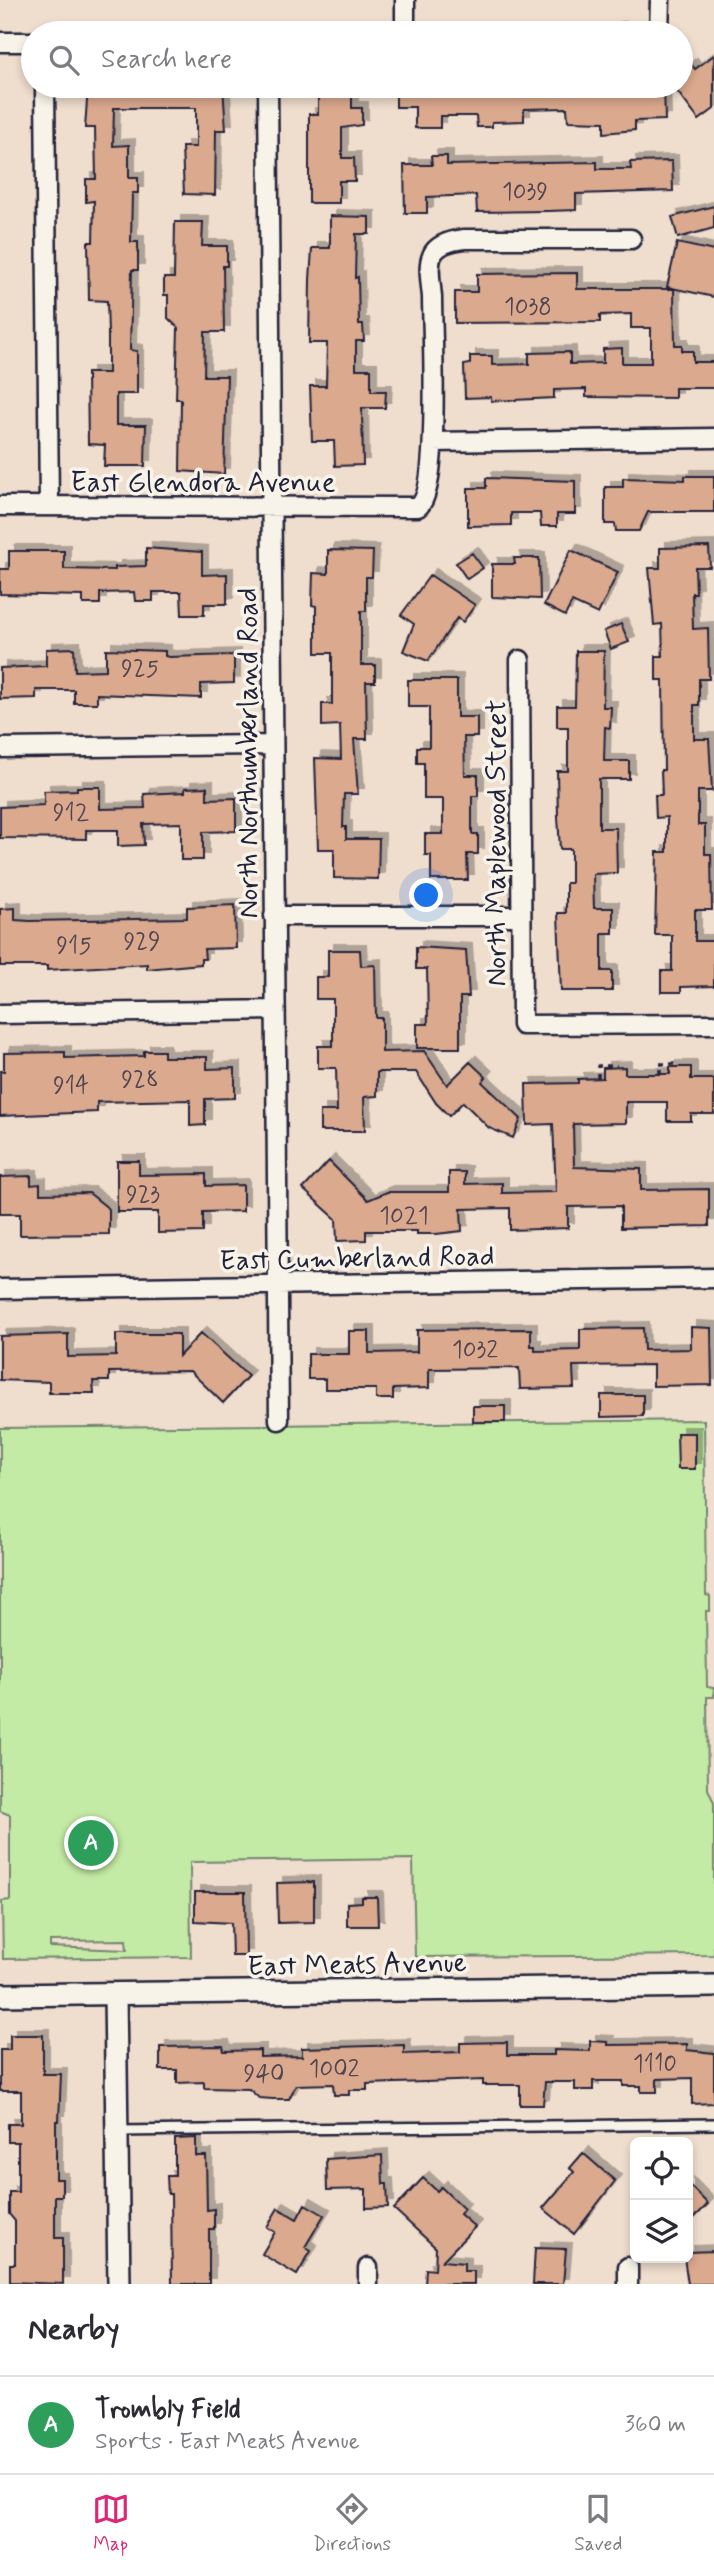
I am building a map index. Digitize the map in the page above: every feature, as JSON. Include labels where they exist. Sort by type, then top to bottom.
[{"type":"street","points":[[405,0],[405,21]]},
{"type":"street","points":[[659,21],[660,0]]},
{"type":"street","points":[[0,42],[21,42]]},
{"type":"street","points":[[45,98],[49,506]]},
{"type":"street","name":"North Northumberland Road","points":[[268,98],[279,1419]]},
{"type":"street","points":[[631,239],[464,239],[447,242],[435,250],[430,257],[428,274],[432,297],[432,442],[714,438]]},
{"type":"street","name":"East Glendora Avenue","points":[[0,506],[406,509],[418,507],[425,499],[432,442]]},
{"type":"street","name":"North Maplewood Street","points":[[520,660],[522,1025],[714,1024]]},
{"type":"street","points":[[0,748],[272,745]]},
{"type":"street","points":[[274,916],[521,916]]},
{"type":"street","points":[[0,1014],[275,1010]]},
{"type":"street","name":"East Cumberland Road","points":[[0,1289],[714,1278]]},
{"type":"street","name":"East Meats Avenue","points":[[0,1995],[714,1986]]},
{"type":"street","points":[[116,1994],[119,2284]]},
{"type":"lane","points":[[117,2131],[714,2124]]},
{"type":"path","points":[[660,1074],[660,1064],[680,1064]]},
{"type":"path","points":[[597,1078],[597,1066],[617,1066]]},
{"type":"green space","points":[[704,1420],[706,1595],[710,1596],[710,1611],[706,1611],[707,1687],[714,1688],[714,1697],[707,1697],[708,1789],[714,1803],[714,1955],[415,1957],[413,1859],[190,1862],[191,1957],[3,1959],[2,1901],[10,1900],[10,1815],[0,1811],[0,1428]],"holes":[[[126,1940],[127,1950],[50,1947],[50,1941]]]},
{"type":"building","points":[[714,55],[714,109],[699,120],[682,98],[693,98],[693,66],[695,69]]},
{"type":"building","points":[[87,98],[224,98],[226,130],[216,130],[215,195],[184,194],[182,147],[196,147],[196,108],[114,108],[113,146],[129,145],[129,178],[138,178],[138,193],[132,193],[131,242],[138,242],[138,270],[132,270],[130,350],[137,351],[137,394],[116,394],[116,425],[146,425],[145,466],[104,466],[105,445],[88,444],[87,373],[108,373],[108,333],[107,301],[89,300],[88,242],[93,242],[94,201],[86,202],[86,179],[96,179],[95,128],[85,128]]},
{"type":"building","points":[[318,98],[352,98],[352,108],[362,108],[362,125],[342,128],[342,158],[354,158],[355,181],[339,181],[339,203],[309,203],[309,114],[318,114]]},
{"type":"building","points":[[396,98],[664,98],[665,120],[635,121],[635,130],[604,133],[604,122],[568,121],[567,108],[524,109],[524,121],[492,122],[492,127],[477,127],[476,116],[440,116],[440,128],[415,128],[415,107],[396,107]]},
{"type":"building","points":[[431,156],[447,156],[447,165],[597,162],[597,169],[631,169],[630,162],[672,161],[673,191],[576,194],[576,210],[548,211],[477,212],[476,195],[427,197],[427,213],[405,213],[404,165],[432,165]]},
{"type":"building","points":[[714,206],[714,228],[678,238],[672,217]]},
{"type":"building","points":[[330,216],[369,217],[369,234],[356,234],[355,278],[358,277],[359,324],[363,324],[364,341],[356,341],[356,369],[371,369],[371,391],[386,391],[385,408],[362,408],[363,465],[335,466],[334,441],[312,441],[310,386],[326,386],[327,343],[309,343],[312,248],[330,248]]},
{"type":"building","points":[[175,222],[203,222],[202,246],[227,246],[227,266],[223,266],[224,332],[205,332],[204,376],[227,376],[224,474],[180,471],[181,399],[176,399],[178,328],[168,318],[168,295],[164,295],[164,278],[174,278]]},
{"type":"building","points":[[677,243],[714,251],[714,297],[667,287]]},
{"type":"building","points":[[577,273],[577,289],[674,289],[675,345],[682,345],[682,351],[693,351],[693,362],[714,362],[714,388],[675,388],[675,398],[586,397],[586,389],[554,390],[554,398],[491,401],[491,397],[465,398],[464,365],[470,364],[470,356],[492,356],[492,365],[529,364],[529,353],[570,352],[570,364],[603,363],[603,349],[622,348],[622,363],[651,363],[651,328],[631,328],[631,314],[600,315],[600,322],[455,323],[455,292],[477,292],[477,274]]},
{"type":"building","points":[[685,476],[714,476],[714,512],[648,512],[639,531],[616,531],[615,524],[605,524],[605,487],[623,487],[623,478],[685,480]]},
{"type":"building","points":[[486,478],[575,481],[575,514],[557,514],[557,526],[541,526],[540,513],[511,513],[511,525],[468,526],[468,488],[486,488]]},
{"type":"building","points":[[709,547],[710,567],[695,567],[696,593],[692,593],[693,629],[708,628],[709,679],[699,679],[699,705],[694,705],[694,739],[709,739],[712,791],[698,791],[698,825],[705,825],[705,854],[711,854],[712,910],[695,910],[695,941],[714,941],[714,986],[681,987],[681,992],[661,992],[661,971],[672,971],[672,935],[655,935],[657,852],[667,852],[667,817],[656,818],[655,795],[662,795],[661,770],[664,770],[663,680],[656,680],[656,656],[663,656],[662,624],[654,625],[649,568],[660,568],[660,548]]},
{"type":"building","points":[[146,548],[202,552],[202,575],[227,574],[227,604],[204,604],[204,615],[182,615],[181,592],[153,592],[153,601],[135,601],[134,592],[100,593],[100,604],[83,604],[83,596],[0,594],[0,569],[9,569],[9,551],[64,551],[64,569],[115,570],[115,567],[146,566]]},
{"type":"building","points":[[328,550],[373,551],[372,577],[366,577],[366,611],[361,611],[361,665],[375,665],[375,682],[366,682],[367,739],[354,739],[358,794],[344,794],[343,827],[346,827],[346,839],[379,839],[378,879],[334,878],[334,849],[318,849],[315,758],[341,759],[340,725],[322,726],[322,704],[332,704],[332,653],[316,653],[316,606],[312,605],[313,573],[328,574]]},
{"type":"building","points":[[571,550],[618,572],[598,614],[572,602],[565,616],[544,605]]},
{"type":"building","points":[[472,553],[483,568],[467,579],[456,563]]},
{"type":"building","points":[[514,558],[539,558],[540,599],[492,597],[492,564],[515,564]]},
{"type":"building","points":[[430,575],[475,605],[463,622],[457,618],[428,661],[403,651],[414,624],[401,615]]},
{"type":"building","points":[[621,624],[629,642],[611,649],[604,631]]},
{"type":"building","points":[[74,648],[75,671],[106,670],[106,649],[165,651],[165,656],[169,657],[234,655],[234,683],[201,684],[201,698],[97,694],[97,703],[74,703],[74,690],[36,690],[36,698],[0,699],[0,668],[46,666],[46,649]]},
{"type":"building","points":[[576,651],[604,651],[603,707],[611,707],[610,728],[605,727],[604,761],[629,761],[629,779],[599,779],[599,828],[616,828],[617,873],[593,874],[594,908],[613,908],[613,933],[602,933],[602,971],[612,971],[612,991],[561,991],[558,913],[566,913],[566,883],[571,883],[571,849],[560,849],[557,771],[568,771],[568,727],[557,727],[557,706],[575,706]]},
{"type":"building","points":[[408,680],[457,680],[457,717],[477,717],[477,737],[464,737],[465,775],[478,775],[478,796],[472,796],[472,834],[478,834],[478,854],[467,854],[468,880],[431,880],[431,855],[425,855],[425,834],[443,834],[443,799],[424,799],[424,763],[417,763],[417,747],[429,747],[429,707],[408,707]]},
{"type":"building","points":[[77,787],[100,787],[100,809],[145,808],[144,794],[185,792],[185,788],[207,787],[207,799],[236,798],[236,831],[203,832],[203,860],[181,860],[181,823],[143,824],[144,845],[118,846],[118,830],[86,830],[86,839],[0,838],[0,807],[44,805],[44,791],[77,790]]},
{"type":"building","points":[[235,905],[236,948],[204,949],[205,959],[201,959],[201,964],[147,969],[147,964],[47,970],[47,966],[0,966],[0,909],[15,908],[15,920],[30,921],[187,918],[187,907]]},
{"type":"building","points":[[416,947],[466,950],[469,997],[460,997],[460,1048],[417,1048],[417,1024],[428,1024],[427,969],[416,969]]},
{"type":"building","points":[[328,950],[360,950],[361,966],[375,965],[376,1018],[382,1018],[382,1052],[424,1051],[447,1085],[470,1062],[486,1077],[482,1082],[521,1119],[513,1138],[489,1128],[463,1102],[449,1116],[436,1103],[416,1072],[377,1072],[377,1096],[364,1097],[365,1131],[320,1131],[320,1111],[337,1111],[336,1068],[318,1068],[318,1046],[333,1046],[333,999],[316,999],[316,977],[328,977]]},
{"type":"building","points":[[144,1051],[164,1051],[164,1057],[207,1057],[207,1069],[235,1068],[235,1098],[205,1099],[205,1125],[190,1126],[190,1100],[97,1102],[97,1112],[0,1116],[0,1071],[4,1071],[4,1053],[65,1052],[65,1058],[144,1056]]},
{"type":"building","points":[[625,1067],[625,1074],[670,1074],[670,1067],[691,1067],[691,1079],[714,1079],[714,1114],[691,1114],[691,1121],[667,1121],[667,1102],[626,1102],[626,1123],[573,1124],[574,1167],[641,1169],[641,1190],[709,1189],[709,1226],[621,1228],[621,1206],[568,1207],[568,1228],[510,1230],[510,1208],[461,1209],[462,1231],[417,1234],[417,1231],[366,1231],[366,1240],[337,1241],[336,1219],[303,1189],[329,1161],[368,1200],[387,1192],[449,1192],[449,1172],[465,1172],[465,1184],[502,1183],[502,1193],[556,1192],[553,1124],[527,1125],[526,1084],[578,1083],[578,1079],[603,1078],[603,1068]]},
{"type":"building","points":[[117,1161],[139,1161],[139,1175],[206,1174],[206,1186],[243,1185],[243,1211],[203,1212],[203,1232],[158,1233],[158,1212],[117,1212]]},
{"type":"building","points":[[31,1176],[31,1185],[40,1184],[40,1194],[89,1193],[109,1209],[109,1234],[20,1235],[20,1214],[0,1214],[0,1177]]},
{"type":"building","points":[[691,1327],[711,1328],[712,1385],[653,1386],[653,1365],[573,1366],[574,1388],[520,1389],[519,1368],[429,1369],[429,1388],[393,1389],[393,1399],[376,1399],[376,1389],[325,1389],[325,1379],[308,1379],[308,1354],[349,1354],[349,1331],[369,1331],[369,1353],[417,1352],[417,1330],[531,1329],[531,1346],[535,1346],[535,1351],[580,1350],[580,1329],[643,1328],[644,1350],[691,1349]]},
{"type":"building","points":[[201,1333],[248,1376],[223,1403],[190,1371],[109,1372],[109,1381],[93,1381],[94,1393],[49,1393],[49,1382],[0,1380],[0,1336],[68,1334],[68,1357],[116,1356],[116,1334],[179,1334],[179,1356]]},
{"type":"building","points":[[601,1395],[643,1395],[643,1416],[601,1417]]},
{"type":"building","points":[[473,1406],[505,1406],[505,1422],[473,1422]]},
{"type":"building","points":[[677,1433],[695,1433],[695,1469],[678,1469]]},
{"type":"building","points":[[314,1882],[314,1922],[278,1923],[277,1883]]},
{"type":"building","points":[[195,1892],[245,1892],[246,1956],[232,1956],[231,1923],[195,1921]]},
{"type":"building","points":[[362,1897],[377,1897],[378,1926],[347,1926],[347,1903],[362,1902]]},
{"type":"building","points":[[10,2035],[43,2035],[43,2074],[61,2074],[59,2121],[56,2121],[56,2179],[62,2179],[62,2196],[55,2196],[55,2238],[63,2238],[63,2284],[10,2282],[10,2264],[15,2264],[15,2221],[9,2214],[9,2192],[18,2192],[18,2142],[8,2142],[8,2124],[21,2124],[21,2091],[0,2091],[0,2050],[10,2050]]},
{"type":"building","points":[[590,2041],[608,2042],[608,2045],[687,2044],[687,2050],[714,2053],[714,2103],[692,2104],[692,2078],[657,2079],[657,2092],[641,2092],[641,2086],[623,2086],[623,2081],[593,2081],[593,2090],[575,2090],[575,2082],[545,2082],[543,2105],[520,2105],[520,2085],[483,2085],[483,2080],[367,2084],[367,2090],[349,2090],[349,2095],[334,2095],[333,2084],[296,2085],[289,2099],[273,2099],[259,2098],[249,2089],[204,2088],[204,2082],[177,2083],[177,2070],[160,2070],[160,2047],[223,2046],[224,2051],[260,2050],[260,2057],[302,2056],[302,2048],[404,2045],[404,2054],[460,2052],[460,2043],[507,2042],[507,2055],[554,2055],[554,2050],[590,2051]]},
{"type":"building","points":[[196,2138],[196,2156],[206,2156],[207,2210],[214,2209],[214,2229],[209,2229],[209,2284],[172,2284],[171,2194],[168,2194],[167,2176],[175,2176],[175,2139]]},
{"type":"building","points":[[583,2153],[615,2181],[574,2234],[543,2208],[574,2172],[570,2168]]},
{"type":"building","points":[[382,2155],[383,2184],[387,2184],[388,2207],[366,2208],[366,2189],[327,2190],[326,2159]]},
{"type":"building","points":[[423,2178],[437,2191],[441,2187],[464,2209],[460,2214],[475,2227],[442,2261],[464,2263],[464,2271],[474,2271],[474,2284],[425,2284],[426,2269],[435,2270],[436,2248],[394,2209]]},
{"type":"building","points":[[693,2189],[708,2204],[693,2219]]},
{"type":"building","points":[[305,2204],[324,2215],[305,2247],[311,2251],[297,2275],[262,2254],[275,2232],[267,2227],[278,2208],[297,2219]]},
{"type":"building","points":[[535,2248],[566,2249],[563,2284],[533,2284]]},
{"type":"building","points":[[714,2251],[714,2284],[688,2284],[685,2263],[693,2263],[693,2252]]},
{"type":"place","name":"Trombly Field","points":[[91,1843]]}]
